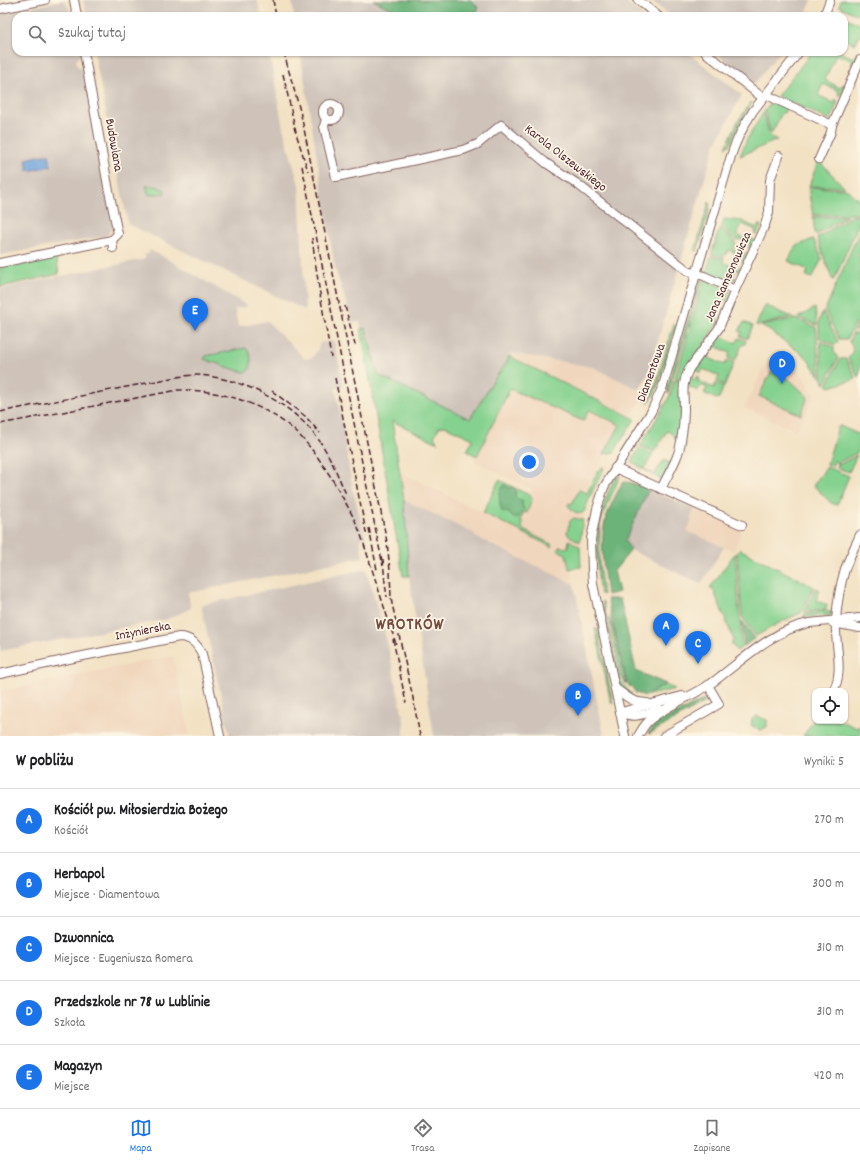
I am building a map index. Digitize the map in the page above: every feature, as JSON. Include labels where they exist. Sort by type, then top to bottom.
[{"type":"street","points":[[0,9],[45,0]]},
{"type":"street","points":[[74,0],[76,12]]},
{"type":"street","points":[[638,0],[653,12]]},
{"type":"street","points":[[826,12],[830,0]]},
{"type":"street","name":"Budowlana","points":[[0,263],[113,244],[118,234],[85,56]]},
{"type":"street","points":[[710,56],[765,96],[775,99],[832,125]]},
{"type":"street","name":"Diamentowa","points":[[625,736],[593,584],[591,549],[593,525],[604,487],[651,412],[659,396],[733,148],[747,120],[797,56]]},
{"type":"street","points":[[819,159],[860,60]]},
{"type":"street","name":"Karola Olszewskiego","points":[[326,119],[324,126],[336,177],[463,150],[478,144],[502,125],[546,163],[576,183],[688,270],[696,273]]},
{"type":"street","name":"Jana Samsonowicza","points":[[661,489],[679,450],[681,442],[684,410],[683,385],[685,376],[719,328],[765,225],[769,212],[770,180],[780,156]]},
{"type":"street","points":[[696,273],[735,290]]},
{"type":"street","points":[[615,468],[742,525]]},
{"type":"street","points":[[835,688],[839,661],[833,622],[843,575],[860,535]]},
{"type":"street","points":[[638,736],[648,721],[668,707],[708,685],[768,641],[784,632],[804,624],[860,618]]},
{"type":"street","points":[[833,622],[860,628]]},
{"type":"street","name":"Inżynierska","points":[[0,674],[78,657],[184,637],[195,643],[202,654],[220,736]]},
{"type":"street","points":[[664,736],[719,704],[708,685]]},
{"type":"street","points":[[615,688],[634,701],[640,703],[654,703]]},
{"type":"street","points":[[621,712],[694,693]]},
{"type":"street","points":[[621,712],[633,716],[668,707]]},
{"type":"shaded area","points":[[64,0],[70,11],[12,12],[12,56],[81,56],[76,60],[77,66],[84,69],[113,226],[107,236],[0,255],[0,14]]},
{"type":"shaded area","points":[[83,0],[257,0],[260,12],[86,12]]},
{"type":"shaded area","points":[[292,0],[623,0],[638,12],[294,12]]},
{"type":"shaded area","points":[[651,0],[812,0],[807,12],[666,12]]},
{"type":"shaded area","points":[[95,56],[270,56],[283,128],[299,185],[305,310],[128,224]]},
{"type":"shaded area","points":[[301,56],[692,56],[742,95],[715,144],[648,374],[639,390],[593,367],[510,353],[507,362],[470,420],[378,375],[366,329],[361,328],[360,321],[353,323],[335,268]]},
{"type":"shaded area","points":[[720,56],[777,56],[754,84]]},
{"type":"shaded area","points":[[149,250],[248,306],[235,309],[238,327],[267,321],[305,359],[313,357],[320,343],[334,341],[344,387],[335,388],[352,487],[365,537],[360,538],[363,557],[188,593],[191,608],[168,619],[0,651],[0,289],[145,259],[145,254],[149,254]]},
{"type":"shaded area","points":[[510,353],[593,367],[644,393],[632,417],[509,356]]},
{"type":"shaded area","points":[[787,356],[791,359],[815,394],[805,416],[795,430],[745,408],[763,369],[769,362],[777,357]]},
{"type":"shaded area","points":[[510,388],[583,421],[588,410],[621,426],[574,509],[574,512],[581,514],[584,512],[583,520],[574,518],[567,534],[580,542],[580,547],[569,540],[568,548],[564,548],[568,553],[574,584],[404,500],[400,472],[520,531],[520,520],[524,512],[526,513],[533,500],[530,495],[532,489],[474,461]]},
{"type":"shaded area","points":[[649,489],[695,509],[690,519],[692,520],[687,531],[724,547],[701,584],[631,550],[625,542]]},
{"type":"shaded area","points":[[404,500],[475,534],[474,536],[574,584],[604,736],[434,736],[409,576]]},
{"type":"shaded area","points":[[695,509],[742,529],[734,551],[687,531]]},
{"type":"shaded area","points":[[366,569],[386,638],[404,721],[404,736],[230,736],[201,605]]},
{"type":"shaded area","points":[[173,656],[190,736],[0,736],[0,691]]},
{"type":"green space","points":[[373,0],[471,0],[479,8],[476,12],[398,12]]},
{"type":"green space","points":[[841,0],[860,0],[858,10],[860,11],[860,16],[839,6]]},
{"type":"green space","points":[[848,19],[860,24],[860,37],[859,36],[855,44],[848,41]]},
{"type":"green space","points":[[856,54],[858,55],[854,66],[851,65],[852,61],[841,56],[848,55],[854,58]]},
{"type":"green space","points":[[809,56],[835,56],[825,80],[840,88],[843,84],[845,87],[841,95],[838,95],[839,91],[823,84],[818,95],[834,103],[836,99],[838,101],[832,117],[829,120],[777,96]]},
{"type":"green space","points":[[773,101],[786,108],[771,134],[764,111]]},
{"type":"green space","points":[[751,102],[752,103],[742,119],[730,145],[726,147],[738,121]]},
{"type":"green space","points":[[763,113],[770,136],[777,140],[740,156],[746,141]]},
{"type":"green space","points":[[818,162],[820,162],[844,187],[809,186]]},
{"type":"green space","points":[[146,186],[156,186],[165,190],[165,193],[149,195]]},
{"type":"green space","points":[[809,187],[848,190],[860,202],[860,214],[813,215]]},
{"type":"green space","points":[[709,202],[709,212],[697,252],[695,251]]},
{"type":"green space","points":[[847,216],[816,235],[815,234],[813,217]]},
{"type":"green space","points":[[851,216],[860,216],[860,221],[834,280],[832,279],[817,238]]},
{"type":"green space","points":[[724,219],[742,221],[757,228],[759,224],[761,226],[757,235],[754,234],[756,230],[742,224],[737,235],[751,241],[752,238],[755,241],[751,249],[748,248],[750,244],[739,239],[737,241],[722,226]]},
{"type":"green space","points":[[720,227],[735,241],[734,243],[736,244],[733,250],[744,255],[746,252],[749,254],[744,263],[742,262],[744,257],[728,250],[725,256],[711,255]]},
{"type":"green space","points":[[860,230],[860,372],[858,377],[848,358],[853,350],[849,342],[853,332],[853,334],[856,335],[858,331],[853,331],[857,324],[855,323],[847,339],[839,339],[825,310]]},
{"type":"green space","points":[[813,239],[822,259],[812,278],[806,276],[808,270],[788,261],[796,246]]},
{"type":"green space","points":[[56,256],[59,274],[0,287],[0,266]]},
{"type":"green space","points":[[711,257],[724,258],[723,262],[738,269],[740,266],[742,267],[740,271],[736,270],[733,277],[736,279],[729,282],[707,273],[706,272]]},
{"type":"green space","points":[[700,279],[702,279],[668,394],[667,388]]},
{"type":"green space","points":[[704,279],[730,290],[728,301],[725,299],[716,318],[720,320],[683,376],[675,379]]},
{"type":"green space","points":[[765,306],[792,317],[758,326],[756,325]]},
{"type":"green space","points":[[815,308],[817,325],[799,318],[799,317]]},
{"type":"green space","points":[[823,311],[838,342],[835,345],[819,338],[819,321]]},
{"type":"green space","points":[[796,319],[816,327],[820,377],[805,356],[761,326]]},
{"type":"green space","points":[[744,322],[753,326],[747,339],[740,336],[742,332],[739,331]]},
{"type":"green space","points":[[674,324],[676,326],[660,379],[652,398],[648,403],[656,384]]},
{"type":"green space","points":[[361,328],[366,329],[378,375],[470,419],[493,381],[507,362],[509,356],[635,419],[614,452],[604,454],[620,425],[589,410],[583,421],[510,389],[477,456],[467,451],[473,439],[445,426],[439,427],[434,437],[438,443],[392,421],[404,500],[409,576],[403,576]]},
{"type":"green space","points":[[721,332],[721,336],[736,343],[739,338],[746,341],[745,344],[742,345],[735,361],[728,358],[730,353],[715,346],[713,350],[709,347]]},
{"type":"green space","points":[[820,341],[834,347],[834,352],[838,358],[825,384],[822,377]]},
{"type":"green space","points":[[246,348],[250,355],[251,367],[246,372],[204,359],[206,356]]},
{"type":"green space","points":[[706,352],[710,355],[709,358],[725,365],[727,360],[734,363],[725,385],[717,381],[719,376],[703,369],[701,373],[696,371],[694,368]]},
{"type":"green space","points":[[840,359],[846,359],[856,379],[830,387],[827,385]]},
{"type":"green space","points":[[771,372],[789,379],[808,397],[801,415],[759,396]]},
{"type":"green space","points":[[693,374],[691,378],[695,380],[697,376],[699,377],[698,381],[714,388],[716,383],[724,386],[719,398],[716,399],[704,393],[707,388],[701,385],[698,391],[689,387],[687,384],[689,376]]},
{"type":"green space","points":[[683,379],[681,418],[678,437],[673,437],[674,435],[667,431],[654,452],[640,446],[666,403],[674,381]]},
{"type":"green space","points":[[840,426],[860,435],[860,448],[858,452],[836,464],[837,462],[834,461],[832,466],[827,464],[838,427]]},
{"type":"green space","points":[[639,448],[653,454],[644,469],[654,475],[664,460],[670,463],[662,480],[632,462]]},
{"type":"green space","points":[[857,455],[849,472],[835,467]]},
{"type":"green space","points":[[602,467],[604,468],[584,512],[580,513],[572,510],[568,506],[569,503],[572,504],[579,490],[587,493],[597,472]]},
{"type":"green space","points":[[827,467],[849,476],[837,505],[831,503],[814,486]]},
{"type":"green space","points":[[620,476],[600,524],[599,562],[603,595],[600,593],[597,568],[598,530],[611,485],[614,480]]},
{"type":"green space","points":[[499,480],[531,496],[532,499],[527,513],[524,512],[520,520],[523,522],[522,528],[553,545],[552,547],[483,513]]},
{"type":"green space","points":[[622,483],[633,483],[649,489],[625,541],[631,550],[614,571],[619,592],[607,595],[602,552],[604,526],[612,504]]},
{"type":"green space","points":[[505,485],[509,488],[514,488],[516,491],[515,497],[523,502],[522,504],[524,510],[517,519],[512,517],[509,513],[502,511],[500,504],[500,493],[502,487]]},
{"type":"green space","points":[[574,518],[583,520],[580,542],[568,535],[567,532],[570,521]]},
{"type":"green space","points":[[569,540],[580,547],[581,567],[569,569],[566,554],[558,550],[560,546],[564,548],[568,547]]},
{"type":"green space","points":[[739,549],[814,587],[801,613],[756,636],[742,617],[737,554]]},
{"type":"green space","points":[[735,553],[742,647],[737,651],[731,643],[734,641],[714,591],[710,588]]},
{"type":"green space","points":[[816,588],[820,590],[816,600],[827,605],[826,609],[804,612]]},
{"type":"green space","points":[[607,599],[620,599],[636,671],[666,684],[645,696],[636,693],[627,683]]},
{"type":"green space","points":[[603,601],[619,678],[630,694],[632,693],[631,695],[622,690],[620,686],[602,603]]},
{"type":"green space","points":[[823,611],[833,612],[831,615],[803,617],[805,614]]},
{"type":"green space","points":[[609,618],[613,628],[626,684],[621,677]]},
{"type":"green space","points":[[742,621],[755,638],[744,646]]},
{"type":"green space","points":[[595,628],[598,630],[613,703],[611,703]]},
{"type":"green space","points":[[665,685],[675,689],[645,696]]},
{"type":"green space","points":[[705,699],[707,701],[649,734],[648,733],[657,723]]},
{"type":"green space","points":[[757,716],[767,720],[767,727],[761,730],[752,726],[752,720]]},
{"type":"green space","points":[[812,723],[848,724],[857,728],[860,725],[860,736],[803,736]]},
{"type":"water","points":[[49,154],[51,166],[28,171],[26,159]]},
{"type":"railway","points":[[273,0],[275,12]]},
{"type":"railway","points":[[285,56],[304,129],[387,542],[391,599],[420,736]]},
{"type":"railway","points":[[283,74],[296,132]]},
{"type":"railway","points":[[294,127],[308,171]]},
{"type":"railway","points":[[302,166],[383,566]]},
{"type":"railway","points":[[312,238],[331,357]]},
{"type":"railway","points":[[345,306],[355,345]]},
{"type":"railway","points":[[0,412],[182,376],[198,375],[214,377],[247,386],[278,402],[292,412],[304,423],[320,442],[332,463],[346,494]]},
{"type":"railway","points":[[335,378],[367,537]]},
{"type":"railway","points":[[0,424],[178,390],[193,390],[224,395],[254,405],[268,412],[282,420],[307,443],[338,489],[361,535],[396,644]]},
{"type":"railway","points":[[272,391],[305,416],[320,433]]},
{"type":"railway","points":[[369,528],[377,570]]},
{"type":"railway","points":[[383,559],[387,597]]},
{"type":"railway","points":[[393,639],[406,703]]},
{"type":"place","name":"Magazyn","points":[[195,331]]},
{"type":"place","name":"Przedszkole nr 78 w Lublinie","points":[[782,384]]},
{"type":"place","name":"Kościół pw. Miłosierdzia Bożego","points":[[666,646]]},
{"type":"place","name":"Dzwonnica","points":[[698,664]]},
{"type":"place","name":"Herbapol","points":[[578,716]]},
{"type":"district","name":"WROTKÓW","points":[[410,626]]}]
